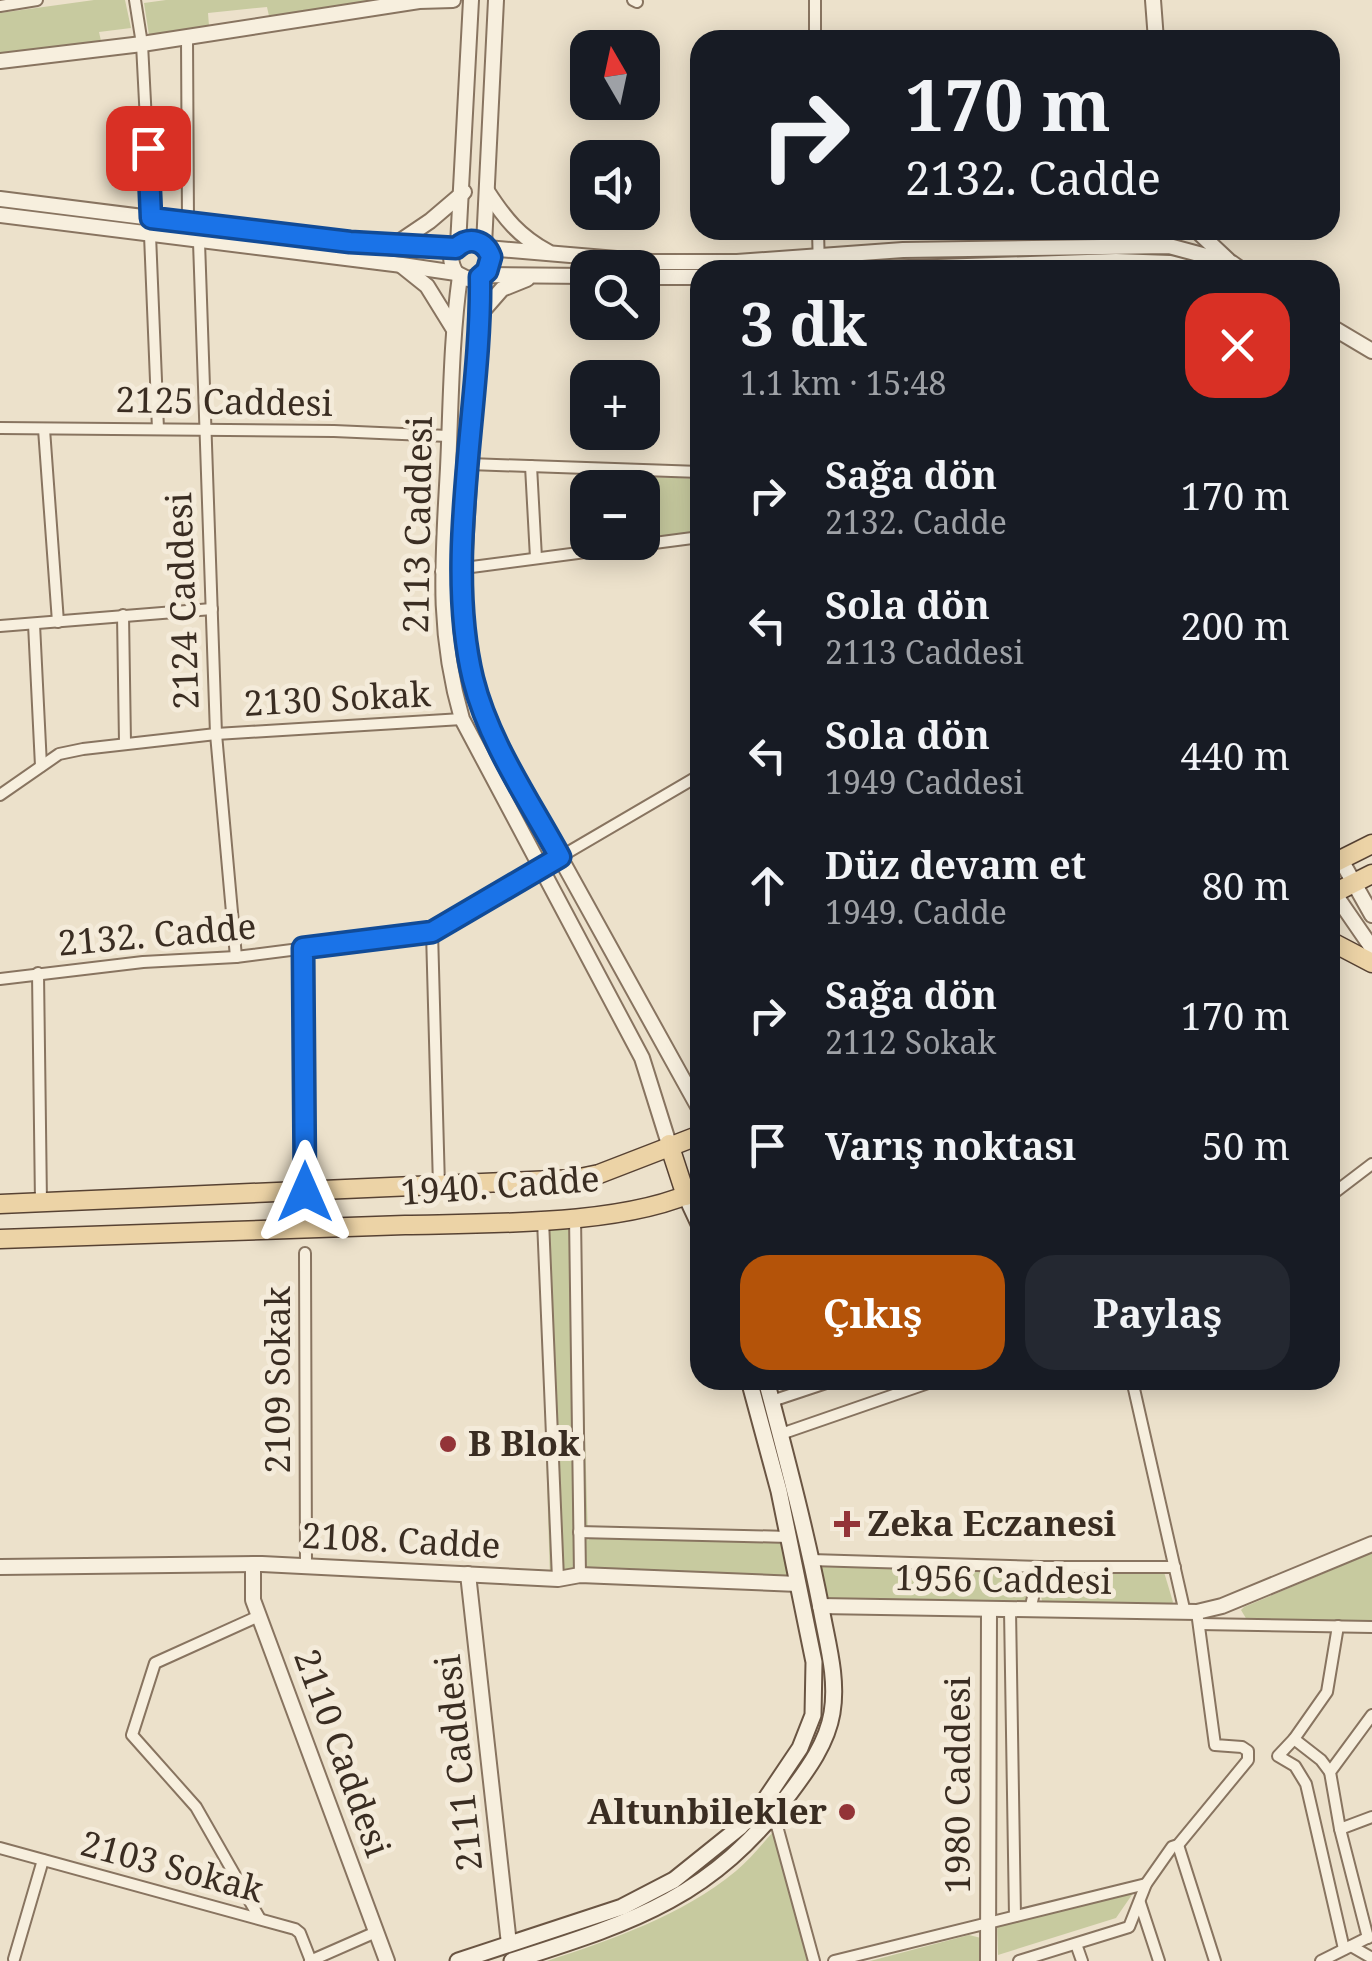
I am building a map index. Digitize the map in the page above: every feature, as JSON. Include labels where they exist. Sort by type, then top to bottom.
[{"type":"main road","points":[[1340,860],[1372,844]]},
{"type":"main road","points":[[1340,889],[1372,874]]},
{"type":"main road","points":[[1340,946],[1372,962]]},
{"type":"main road","name":"1940. Cadde","points":[[0,1204],[575,1179],[626,1165],[690,1137]]},
{"type":"main road","points":[[670,1144],[690,1187]]},
{"type":"main road","name":"1940. Cadde","points":[[0,1239],[575,1218],[690,1194]]},
{"type":"main road","points":[[513,1957],[647,1896],[710,1854],[765,1800],[800,1748],[813,1714],[814,1662],[789,1537],[752,1390]]},
{"type":"main road","points":[[458,1961],[513,1957],[628,1923],[686,1893],[729,1861],[774,1815],[814,1758],[832,1713],[831,1658],[769,1390]]},
{"type":"street","points":[[0,6],[37,0]]},
{"type":"street","points":[[135,0],[142,44],[151,218]]},
{"type":"street","points":[[0,62],[419,1],[453,0]]},
{"type":"street","points":[[458,275],[452,263],[464,192],[471,0]]},
{"type":"street","points":[[482,276],[491,262],[485,247],[486,191],[496,0]]},
{"type":"street","points":[[814,0],[815,30]]},
{"type":"street","points":[[1153,0],[1155,30]]},
{"type":"street","points":[[187,37],[188,223]]},
{"type":"street","points":[[486,191],[516,232],[558,256]]},
{"type":"street","points":[[393,246],[430,222],[464,192]]},
{"type":"street","points":[[0,199],[393,246],[457,246],[471,240],[485,247],[558,256],[690,261]]},
{"type":"street","points":[[0,216],[402,265],[472,280],[482,276],[570,276]]},
{"type":"street","points":[[150,236],[158,429]]},
{"type":"street","points":[[1110,247],[1121,240]]},
{"type":"street","points":[[1207,240],[1229,260]]},
{"type":"street","points":[[838,260],[903,250],[1110,247],[1173,241],[1220,260]]},
{"type":"street","name":"2124 Caddesi","points":[[199,242],[216,734],[236,957]]},
{"type":"street","points":[[402,265],[427,286],[453,328]]},
{"type":"street","name":"2113 Caddesi","points":[[458,275],[440,571],[449,676],[462,720],[642,1058],[670,1144]]},
{"type":"street","name":"2113 Caddesi","points":[[482,276],[464,568],[466,638],[481,706],[499,747],[690,1092]]},
{"type":"street","points":[[481,314],[502,289],[545,276]]},
{"type":"street","points":[[660,277],[690,277]]},
{"type":"street","points":[[1340,332],[1372,351]]},
{"type":"street","name":"2125 Caddesi","points":[[0,428],[448,436]]},
{"type":"street","points":[[44,428],[58,622]]},
{"type":"street","points":[[469,464],[627,470]]},
{"type":"street","points":[[531,466],[536,558]]},
{"type":"street","points":[[660,471],[690,472]]},
{"type":"street","points":[[660,541],[690,538]]},
{"type":"street","points":[[440,571],[570,553]]},
{"type":"street","points":[[0,626],[212,610]]},
{"type":"street","points":[[123,615],[125,743]]},
{"type":"street","points":[[34,624],[41,766]]},
{"type":"street","name":"2130 Sokak","points":[[0,795],[60,754],[125,743],[462,720]]},
{"type":"street","name":"2132. Cadde","points":[[0,979],[236,957],[432,932],[690,781]]},
{"type":"street","points":[[1340,869],[1372,915]]},
{"type":"street","points":[[1340,904],[1372,948]]},
{"type":"street","points":[[432,932],[439,1187]]},
{"type":"street","points":[[303,948],[305,1192]]},
{"type":"street","points":[[38,974],[41,1203]]},
{"type":"street","points":[[1340,1188],[1372,1164]]},
{"type":"street","points":[[575,1218],[580,1575]]},
{"type":"street","points":[[543,1220],[558,1578]]},
{"type":"street","name":"2109 Sokak","points":[[305,1253],[306,1566]]},
{"type":"street","points":[[772,1401],[805,1390]]},
{"type":"street","points":[[780,1434],[908,1390]]},
{"type":"street","points":[[1019,1961],[1128,1928],[1146,1884],[1172,1847],[1178,1846],[1248,1760],[1248,1751],[1242,1746],[1214,1745],[1194,1616],[1175,1567],[1134,1390]]},
{"type":"street","points":[[579,1532],[789,1537]]},
{"type":"street","name":"1956 Caddesi","points":[[820,1606],[1194,1616],[1372,1544]]},
{"type":"street","points":[[811,1560],[1175,1567]]},
{"type":"street","name":"2108. Cadde","points":[[0,1567],[253,1564],[798,1584]]},
{"type":"street","name":"2110 Caddesi","points":[[253,1564],[252,1598],[387,1961]]},
{"type":"street","points":[[1030,1610],[1040,1567]]},
{"type":"street","name":"2111 Caddesi","points":[[468,1574],[513,1957]]},
{"type":"street","name":"1980 Caddesi","points":[[988,1610],[988,1961]]},
{"type":"street","points":[[1010,1610],[1014,1916]]},
{"type":"street","points":[[259,1616],[154,1663],[132,1735],[196,1807],[260,1920]]},
{"type":"street","points":[[1194,1616],[1372,1627]]},
{"type":"street","points":[[1338,1626],[1327,1692],[1278,1756],[1295,1766],[1306,1784],[1347,1948]]},
{"type":"street","points":[[1330,1772],[1372,1715]]},
{"type":"street","points":[[1294,1739],[1322,1760],[1330,1772],[1340,1829],[1370,1936],[1321,1961]]},
{"type":"street","points":[[774,1815],[814,1961]]},
{"type":"street","points":[[1340,1829],[1372,1816]]},
{"type":"street","points":[[1178,1846],[1215,1961]]},
{"type":"street","name":"2103 Sokak","points":[[0,1848],[298,1930],[311,1961]]},
{"type":"street","points":[[10,1959],[43,1860]]},
{"type":"street","points":[[834,1961],[1146,1884]]},
{"type":"street","points":[[1139,1902],[1159,1961]]},
{"type":"street","points":[[311,1961],[376,1932]]},
{"type":"street","points":[[1076,1944],[1082,1961]]},
{"type":"street","points":[[1347,1948],[1372,1958]]},
{"type":"green space","points":[[94,0],[125,0],[131,28],[99,32],[101,41],[0,53],[0,13]]},
{"type":"green space","points":[[372,0],[269,16],[267,7],[208,13],[209,26],[149,35],[144,3]]},
{"type":"green space","points":[[660,477],[690,479],[690,534],[660,538]]},
{"type":"green space","points":[[579,1222],[588,1541],[590,1534],[783,1538],[791,1572],[784,1580],[589,1568],[550,1578],[539,1225]]},
{"type":"green space","points":[[1372,1553],[1372,1624],[1247,1620],[1241,1610],[1244,1607]]},
{"type":"green space","points":[[820,1567],[1031,1569],[1034,1574],[1023,1604],[831,1600],[826,1596]]},
{"type":"green space","points":[[1051,1571],[1164,1572],[1173,1602],[1170,1606],[1043,1604],[1041,1597]]},
{"type":"green space","points":[[774,1831],[808,1961],[547,1961],[621,1935],[693,1901],[736,1871]]},
{"type":"green space","points":[[1138,1886],[1116,1918],[998,1955],[997,1920]]},
{"type":"green space","points":[[969,1935],[981,1938],[980,1961],[870,1961]]},
{"type":"place","name":"B Blok","points":[[448,1444]]},
{"type":"place","name":"Zeka Eczanesi","points":[[847,1524]]},
{"type":"place","name":"Altunbilekler","points":[[847,1812]]},
{"type":"route","points":[[148,148],[151,218],[371,244],[456,248],[468,240],[484,245],[491,257],[487,271],[480,277],[481,314],[466,493],[466,638],[481,706],[499,747],[560,857],[432,932],[303,948],[305,1192]]}]
